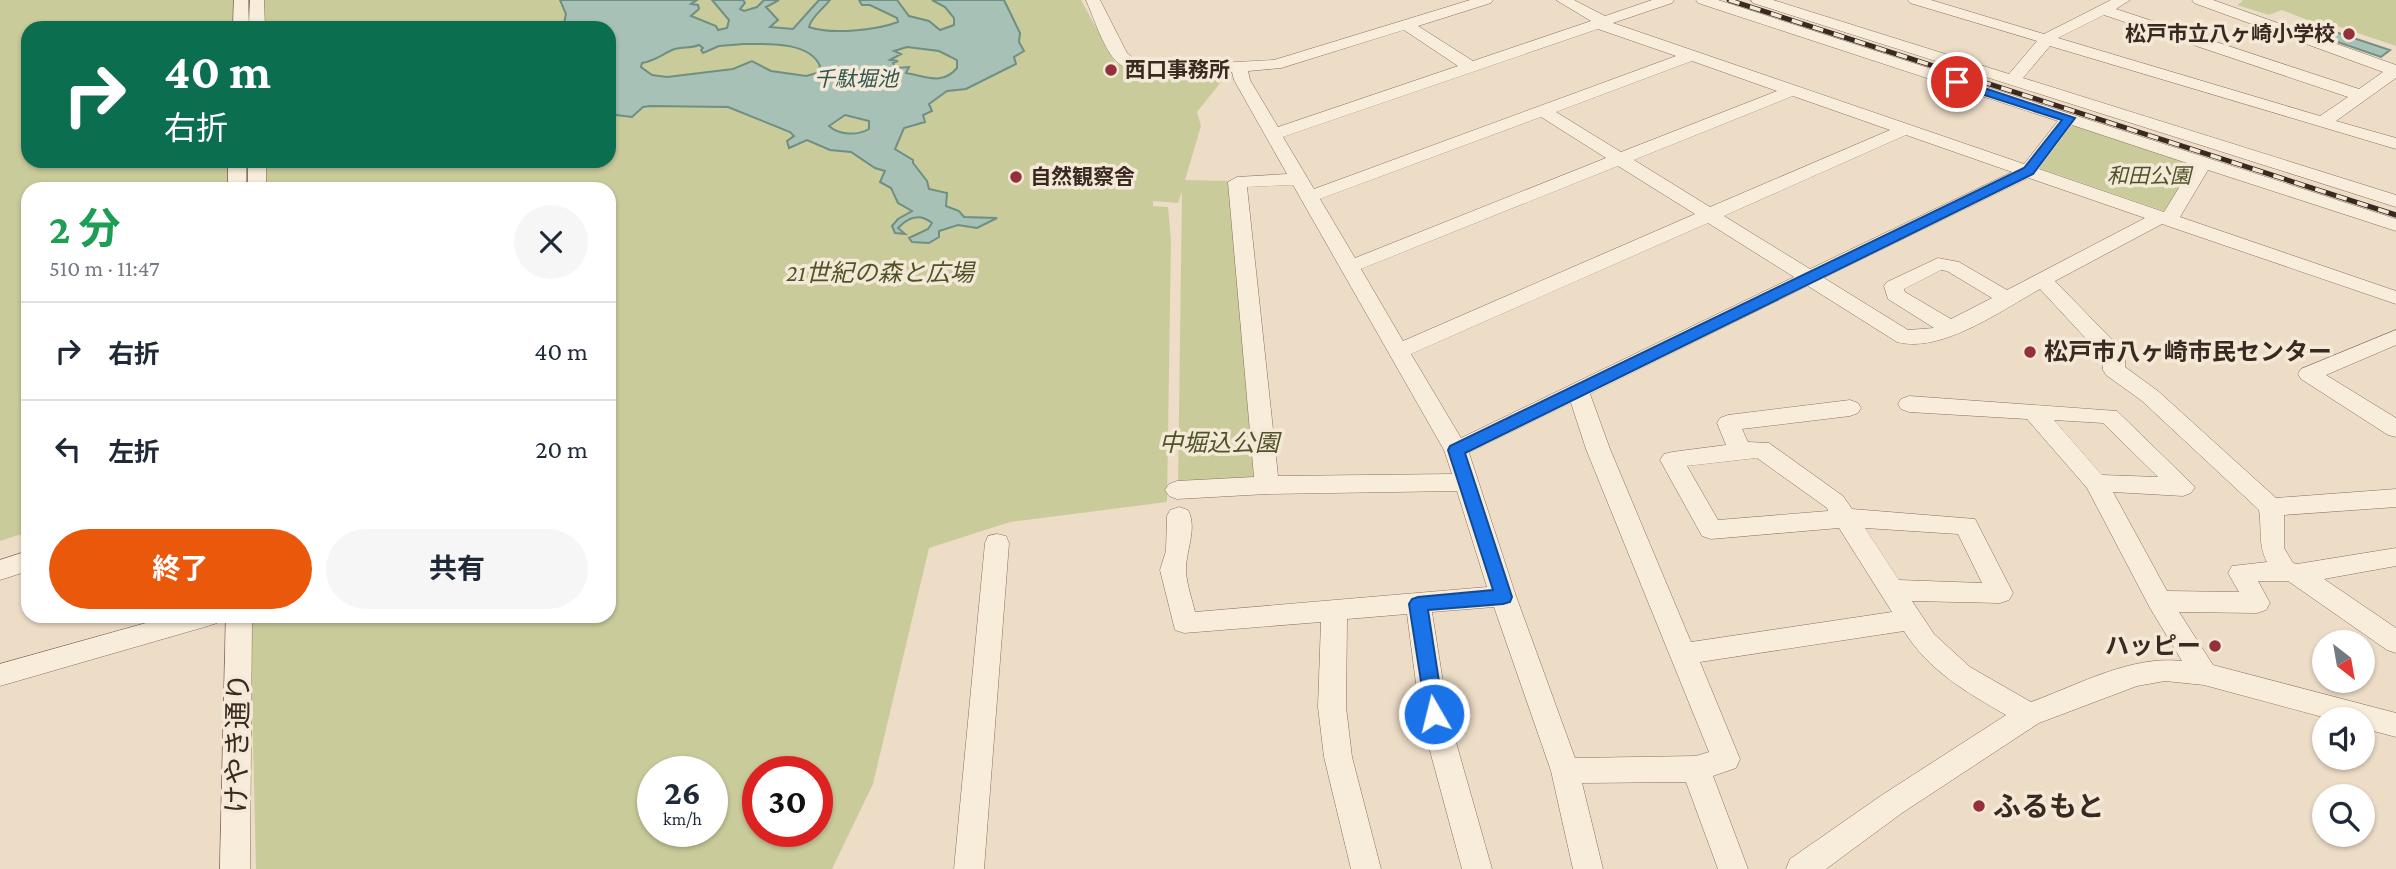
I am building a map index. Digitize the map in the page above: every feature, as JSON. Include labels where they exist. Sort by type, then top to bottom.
[{"type":"street","points":[[241,21],[242,0]]},
{"type":"street","points":[[257,0],[257,21]]},
{"type":"street","points":[[1093,0],[1120,56],[1136,68],[1163,71],[1275,65],[1486,0]]},
{"type":"street","points":[[1563,0],[1600,22],[1690,55],[2396,298]]},
{"type":"street","points":[[1274,134],[1667,0]]},
{"type":"street","points":[[1703,0],[2396,225]]},
{"type":"street","points":[[1758,0],[2396,201]]},
{"type":"street","points":[[1915,0],[2396,144]]},
{"type":"street","points":[[1953,12],[1978,0]]},
{"type":"street","points":[[2012,79],[2047,39],[2123,0]]},
{"type":"street","points":[[2199,0],[2395,71]]},
{"type":"street","points":[[2104,10],[2360,95]]},
{"type":"street","points":[[1406,24],[1471,67]]},
{"type":"street","points":[[1267,485],[1237,181],[1305,188],[1543,111],[1690,55]]},
{"type":"street","points":[[1239,68],[1242,80],[1456,450],[1503,597],[1565,771],[1588,869]]},
{"type":"street","points":[[2323,122],[2395,71]]},
{"type":"street","points":[[1350,267],[1793,90]]},
{"type":"street","points":[[1543,111],[1904,337],[1938,334],[2165,219],[2204,162]]},
{"type":"street","points":[[1456,450],[2028,171],[2069,118]]},
{"type":"street","points":[[1398,351],[1906,129]]},
{"type":"street","points":[[1951,328],[1895,295],[1894,286],[1938,264],[1952,266],[2008,299]]},
{"type":"street","points":[[2043,281],[2114,355],[2114,370],[2150,396],[2271,507],[2274,528],[2272,548],[2290,572],[2396,642]]},
{"type":"street","points":[[2396,337],[2309,374],[2396,429]]},
{"type":"street","points":[[1565,771],[1696,769],[1726,759],[1598,449],[1577,391]]},
{"type":"street","points":[[1909,404],[2109,416],[2183,487],[2096,483]]},
{"type":"street","points":[[1741,452],[1728,423],[1850,408]]},
{"type":"street","points":[[2035,413],[2096,483],[2159,601],[2204,674]]},
{"type":"street","points":[[1892,590],[2000,593],[1966,525],[1846,518],[1711,530],[1672,460],[1761,449],[1835,502],[1846,518],[1925,642],[1960,676],[2029,715]]},
{"type":"street","points":[[1177,490],[1267,485],[1465,482]]},
{"type":"street","points":[[2271,507],[2396,498]]},
{"type":"street","points":[[1179,516],[1178,551],[1173,570],[1184,623],[1503,597]]},
{"type":"street","points":[[969,869],[997,543]]},
{"type":"street","points":[[2159,601],[2257,603],[2241,573],[2290,572],[2396,557]]},
{"type":"street","points":[[0,570],[21,563]]},
{"type":"street","points":[[1418,604],[1434,714],[1477,869]]},
{"type":"street","points":[[1334,610],[1332,707],[1338,757],[1366,869]]},
{"type":"street","points":[[1683,654],[1911,620]]},
{"type":"street","points":[[0,675],[183,623]]},
{"type":"street","name":"けやき通り","points":[[235,869],[239,623]]},
{"type":"street","points":[[1801,869],[1892,804],[2029,715],[2135,675],[2165,670],[2204,674],[2396,725]]},
{"type":"street","points":[[1696,769],[1733,869]]},
{"type":"green space","name":"21世紀の森と広場","points":[[0,0],[1081,0],[1116,64],[1161,77],[1229,72],[1197,112],[1201,126],[1185,180],[1234,181],[1265,484],[1178,488],[1182,192],[1178,203],[1153,201],[1153,206],[1168,207],[1171,240],[1167,502],[1010,522],[929,548],[873,784],[832,869],[256,869],[250,623],[616,623],[616,182],[21,182],[21,534],[0,541]]},
{"type":"green space","points":[[2241,0],[2396,0],[2396,46],[2322,21],[2315,23],[2282,10],[2269,15],[2237,5],[2243,1]]},
{"type":"green space","name":"和田公園","points":[[2078,124],[2187,160],[2194,166],[2164,211],[2039,168],[2071,126]]},
{"type":"water","name":"千駄堀池","points":[[560,0],[697,0],[691,4],[698,5],[699,9],[691,16],[716,26],[718,30],[727,28],[729,20],[712,0],[743,0],[745,3],[740,9],[744,11],[757,7],[764,0],[779,0],[766,7],[778,20],[770,27],[793,29],[819,0],[830,0],[809,27],[841,31],[898,22],[897,18],[870,5],[862,5],[859,0],[897,0],[909,16],[929,21],[940,30],[954,25],[954,18],[945,7],[932,0],[1004,0],[1020,33],[1019,42],[1024,51],[1014,57],[1016,64],[966,89],[947,91],[929,104],[932,111],[923,115],[925,122],[904,128],[895,149],[913,160],[927,181],[929,189],[947,193],[946,206],[959,211],[964,217],[997,218],[977,228],[958,225],[939,231],[939,237],[929,243],[912,242],[909,238],[928,229],[932,223],[923,218],[914,218],[898,228],[905,234],[895,233],[892,226],[912,211],[898,203],[891,188],[880,182],[885,171],[875,168],[851,152],[830,150],[807,140],[789,148],[787,141],[794,136],[790,132],[728,107],[650,106],[643,107],[632,117],[616,115],[616,21],[564,21],[566,14]],"holes":[[[775,44],[807,52],[820,66],[817,73],[806,76],[771,71],[752,61],[733,69],[667,77],[652,75],[641,67],[642,63],[673,49],[699,45],[703,48],[703,53],[719,46]],[[907,47],[939,51],[957,60],[957,68],[946,77],[940,78],[906,73],[909,67],[895,68],[893,63],[898,61],[890,60],[901,54],[894,51]],[[845,115],[869,121],[869,129],[854,134],[843,133],[829,126]]]},
{"type":"water","points":[[2329,30],[2390,50],[2381,57],[2320,36]]},
{"type":"railway","points":[[1729,0],[2396,215]]},
{"type":"place","name":"松戸市立八ヶ崎小学校","points":[[2349,34]]},
{"type":"place","name":"西口事務所","points":[[1111,70]]},
{"type":"place","name":"自然観察舎","points":[[1016,177]]},
{"type":"place","name":"松戸市八ヶ崎市民センター","points":[[2030,352]]},
{"type":"place","name":"ハッピー","points":[[2215,646]]},
{"type":"place","name":"ふるもと","points":[[1979,806]]},
{"type":"route","points":[[1434,714],[1418,604],[1503,597],[1456,450],[2028,171],[2069,118],[1957,82]]},
{"type":"park label","name":"中堀込公園","points":[[1219,443]]}]
